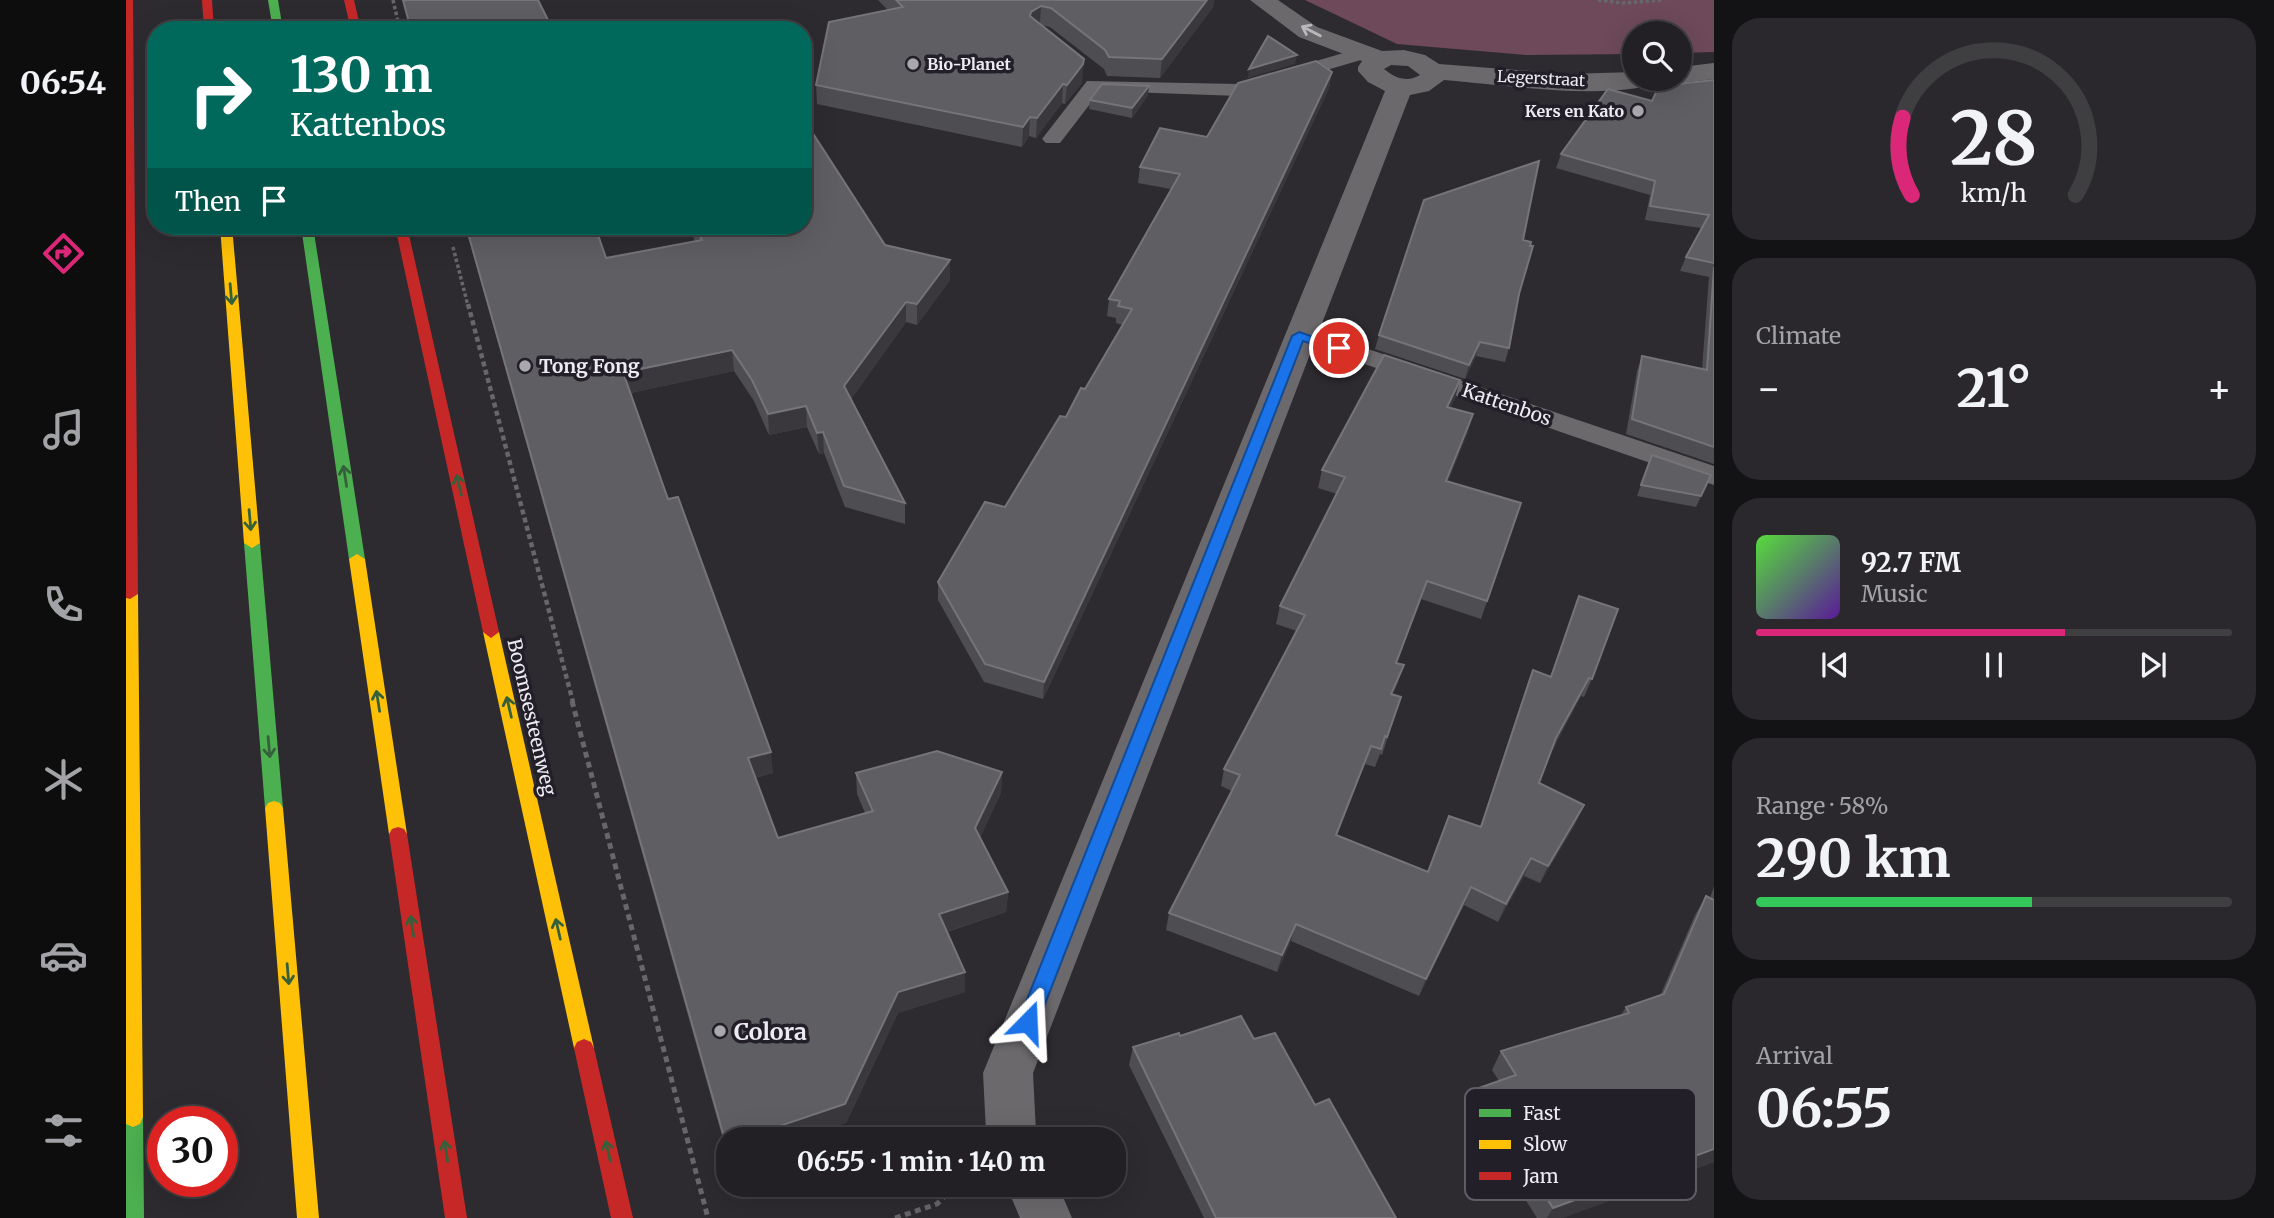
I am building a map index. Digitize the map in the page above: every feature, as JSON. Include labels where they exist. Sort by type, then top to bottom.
[{"type":"main road","points":[[128,0],[127,237],[134,1218]]},
{"type":"main road","points":[[207,0],[208,21]]},
{"type":"main road","points":[[273,0],[276,21]]},
{"type":"main road","points":[[349,0],[354,21]]},
{"type":"main road","points":[[227,235],[308,1218]]},
{"type":"main road","points":[[308,235],[456,1218]]},
{"type":"main road","name":"Boomsesteenweg","points":[[403,235],[622,1218]]},
{"type":"street","name":"Legerstraat","points":[[1262,0],[1308,32],[1394,67],[1545,80],[1622,82]]},
{"type":"street","points":[[1011,1127],[1008,1073],[1299,336],[1394,67]]},
{"type":"street","points":[[1692,74],[1714,71]]},
{"type":"street","points":[[1037,1197],[1046,1218]]},
{"type":"lane","points":[[1054,139],[1094,85],[1095,75],[1084,66]]},
{"type":"lane","points":[[1094,85],[1239,90],[1394,67]]},
{"type":"lane","name":"Kattenbos","points":[[1299,336],[1359,354],[1714,476]]},
{"type":"path","points":[[393,0],[398,21]]},
{"type":"path","points":[[1598,0],[1623,3],[1662,0]]},
{"type":"path","points":[[450,239],[708,1218]]},
{"type":"path","points":[[895,1218],[937,1204],[944,1197]]},
{"type":"shaded area","points":[[1305,0],[1714,0],[1714,52],[1692,53],[1692,21],[1622,21],[1622,54],[1527,55],[1397,44]]},
{"type":"building","points":[[403,0],[538,0],[548,21],[409,21]]},
{"type":"building","points":[[896,0],[1207,0],[1162,59],[1109,57],[1105,50],[1051,8],[1041,6],[1031,12],[1030,16],[1084,59],[1067,85],[1063,84],[1037,118],[1030,117],[1023,127],[816,85],[829,22],[903,7]]},
{"type":"building","points":[[1268,36],[1297,55],[1249,69]]},
{"type":"building","points":[[1316,61],[1332,72],[1044,682],[985,664],[938,582],[985,502],[1005,507],[1060,416],[1066,417],[1081,388],[1085,389],[1132,309],[1118,306],[1120,301],[1109,299],[1180,174],[1140,167],[1160,128],[1207,137],[1238,83]]},
{"type":"building","points":[[1714,80],[1714,263],[1686,257],[1709,215],[1650,206],[1655,181],[1561,154],[1608,89],[1652,101],[1657,91],[1692,91],[1692,82]]},
{"type":"building","points":[[1102,84],[1149,86],[1132,108],[1090,100]]},
{"type":"building","points":[[812,132],[885,245],[950,260],[917,304],[906,302],[844,386],[905,503],[844,486],[823,432],[817,433],[806,406],[768,414],[752,380],[732,350],[631,371],[624,375],[668,499],[678,497],[771,752],[748,758],[778,838],[873,811],[856,773],[937,751],[1002,772],[975,828],[1008,892],[939,914],[965,972],[898,992],[845,1104],[777,1127],[721,1127],[469,235],[598,235],[606,258],[702,240],[700,235],[812,235]]},
{"type":"building","points":[[1539,161],[1523,240],[1531,242],[1530,246],[1533,246],[1519,294],[1509,348],[1480,342],[1469,365],[1379,335],[1424,200]]},
{"type":"building","points":[[1714,267],[1714,447],[1632,419],[1642,356],[1707,370]]},
{"type":"building","points":[[1384,355],[1460,380],[1447,407],[1473,414],[1446,481],[1521,503],[1487,601],[1427,581],[1396,663],[1404,665],[1391,694],[1401,697],[1387,737],[1385,736],[1381,749],[1371,746],[1336,835],[1428,872],[1449,816],[1481,827],[1533,670],[1551,677],[1579,596],[1618,609],[1592,679],[1589,678],[1556,738],[1539,783],[1584,805],[1548,866],[1531,858],[1506,904],[1471,887],[1426,979],[1296,924],[1282,955],[1169,913],[1240,775],[1224,769],[1305,615],[1280,606],[1345,477],[1322,470]]},
{"type":"building","points":[[1652,455],[1711,475],[1701,496],[1641,485]]},
{"type":"building","points":[[1706,896],[1714,900],[1714,1149],[1696,1156],[1696,1088],[1479,1088],[1516,1075],[1501,1051],[1629,1013],[1626,1007],[1664,994]]},
{"type":"building","points":[[1241,1016],[1254,1039],[1275,1033],[1315,1105],[1329,1099],[1396,1218],[1216,1218],[1133,1047],[1179,1033],[1180,1036]]},
{"type":"building","points":[[1548,1200],[1575,1200],[1553,1208]]},
{"type":"traffic: fast","points":[[273,0],[276,21]]},
{"type":"traffic: fast","points":[[308,235],[357,559]]},
{"type":"traffic: fast","points":[[252,543],[274,808]]},
{"type":"traffic: fast","points":[[133,1117],[133,1218]]},
{"type":"traffic: slow","points":[[227,235],[252,543]]},
{"type":"traffic: slow","points":[[357,559],[398,834]]},
{"type":"traffic: slow","points":[[130,594],[133,1117]]},
{"type":"traffic: slow","points":[[491,632],[584,1048]]},
{"type":"traffic: slow","points":[[274,808],[308,1218]]},
{"type":"traffic: jam","points":[[128,0],[130,594]]},
{"type":"traffic: jam","points":[[207,0],[208,21]]},
{"type":"traffic: jam","points":[[349,0],[354,21]]},
{"type":"traffic: jam","points":[[403,235],[491,632]]},
{"type":"traffic: jam","points":[[398,834],[456,1218]]},
{"type":"traffic: jam","points":[[584,1048],[622,1218]]},
{"type":"place","name":"Bio-Planet","points":[[913,64]]},
{"type":"place","name":"Kers en Kato","points":[[1638,111]]},
{"type":"place","name":"Tong Fong","points":[[525,366]]},
{"type":"place","name":"Colora","points":[[720,1031]]},
{"type":"route","points":[[1028,1022],[1299,336],[1339,348]]}]
